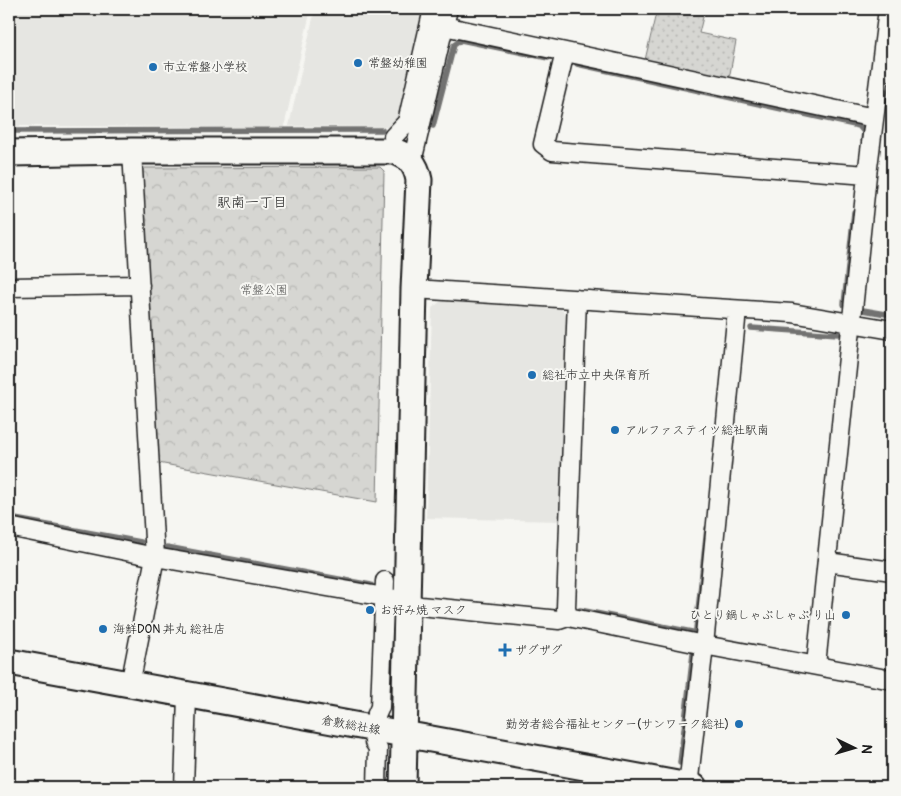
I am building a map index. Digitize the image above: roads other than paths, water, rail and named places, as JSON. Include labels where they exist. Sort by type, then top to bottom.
[{"type":"street","points":[[393,137],[407,122],[432,9]]},
{"type":"street","points":[[816,665],[867,175],[888,9]]},
{"type":"street","points":[[412,162],[446,17],[565,52],[874,118]]},
{"type":"street","points":[[565,52],[543,144],[552,151],[867,175]]},
{"type":"street","points":[[130,685],[155,557],[132,151]]},
{"type":"street","points":[[9,153],[394,151],[404,154],[412,162],[418,172],[419,180],[414,289],[392,593],[380,707],[376,716]]},
{"type":"street","points":[[9,287],[140,285]]},
{"type":"street","points":[[414,289],[792,314],[892,330]]},
{"type":"street","points":[[568,617],[566,608],[577,299]]},
{"type":"street","points":[[690,787],[738,310]]},
{"type":"street","points":[[9,527],[155,557],[392,593],[420,606],[559,620],[568,617],[704,645],[892,680]]},
{"type":"street","points":[[827,562],[892,571]]},
{"type":"street","points":[[392,593],[405,734],[403,787]]},
{"type":"street","name":"倉敷総社線","points":[[9,662],[690,787]]},
{"type":"street","points":[[184,787],[187,696]]},
{"type":"street","points":[[374,742],[378,748],[377,787]]},
{"type":"waterway","points":[[433,126],[454,45],[461,40],[548,58]]},
{"type":"waterway","points":[[577,64],[859,126],[864,132],[863,140]]},
{"type":"waterway","points":[[9,131],[382,130]]},
{"type":"waterway","points":[[845,306],[854,212]]},
{"type":"waterway","points":[[863,310],[892,315]]},
{"type":"waterway","points":[[751,328],[838,334]]},
{"type":"waterway","points":[[15,519],[141,542]]},
{"type":"waterway","points":[[696,629],[707,528]]},
{"type":"waterway","points":[[167,547],[371,585]]},
{"type":"waterway","points":[[580,610],[692,632]]},
{"type":"waterway","points":[[680,763],[693,654]]},
{"type":"place","name":"常盤幼稚園","points":[[358,63]]},
{"type":"place","name":"市立常盤小学校","points":[[153,67]]},
{"type":"place","name":"総社市立中央保育所","points":[[532,375]]},
{"type":"place","name":"アルファステイツ総社駅南","points":[[615,430]]},
{"type":"place","name":"お好み焼 マスク","points":[[370,610]]},
{"type":"place","name":"ひとり鍋しゃぶしゃぶ り山","points":[[846,615]]},
{"type":"place","name":"海鮮DON 丼丸 総社店","points":[[103,629]]},
{"type":"place","name":"ザグザグ","points":[[505,650]]},
{"type":"place","name":"勤労者総合福祉センター(サンワーク総社)","points":[[739,724]]},
{"type":"district","name":"駅南一丁目","points":[[252,202]]},
{"type":"park label","name":"常盤公園","points":[[264,290]]}]
